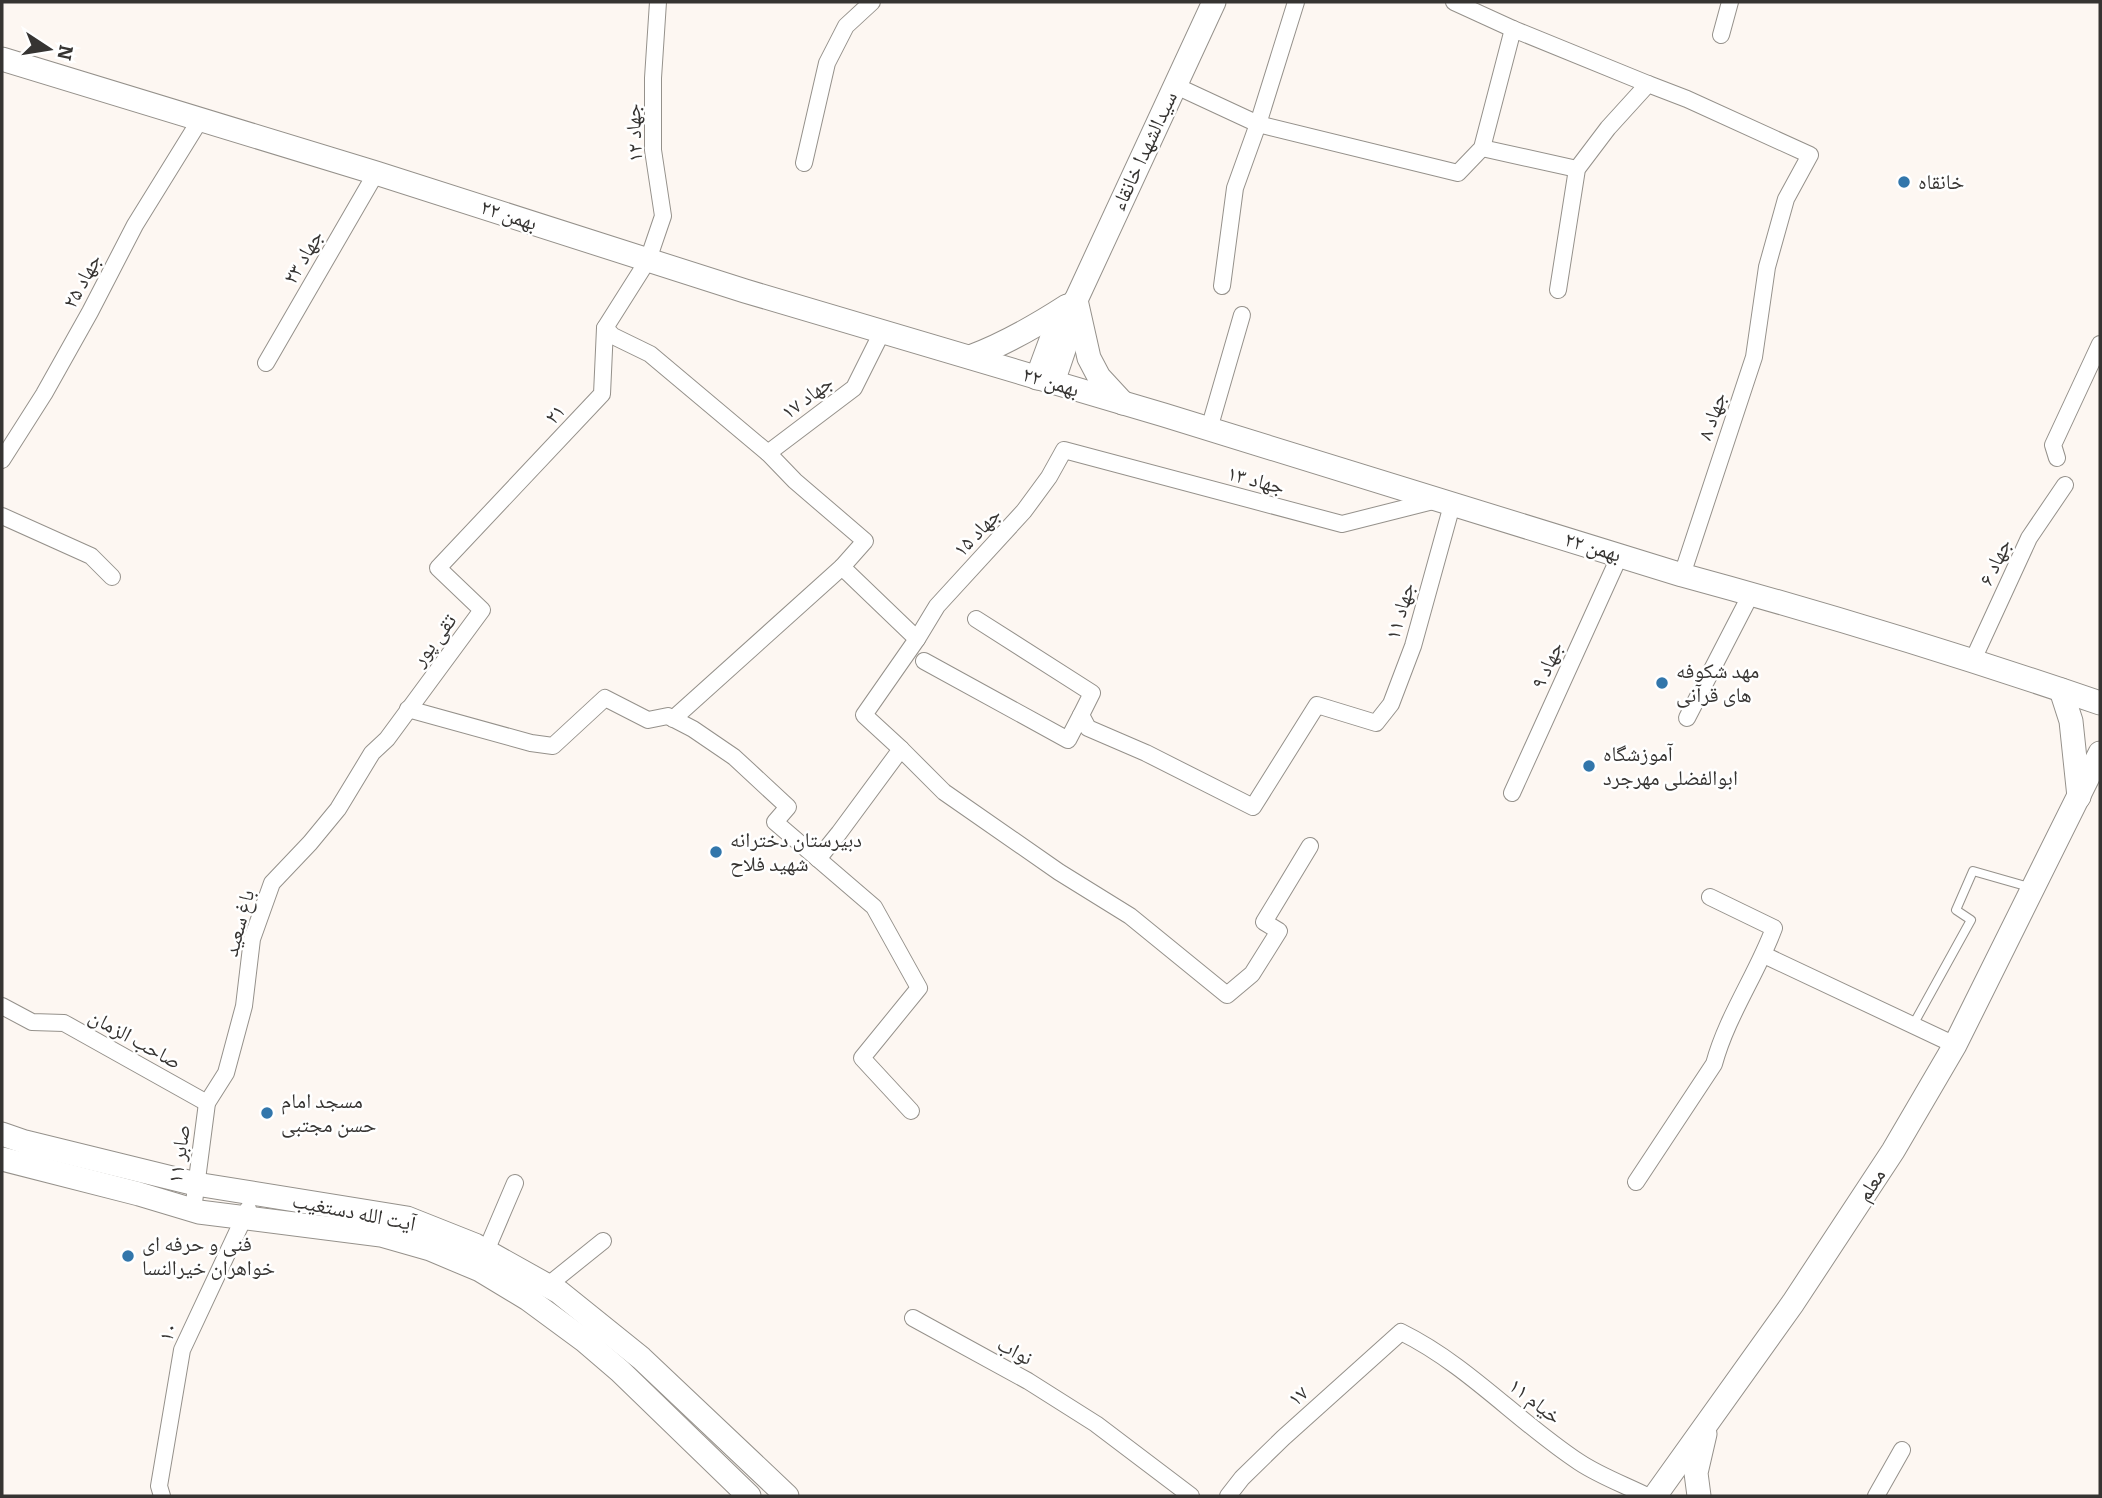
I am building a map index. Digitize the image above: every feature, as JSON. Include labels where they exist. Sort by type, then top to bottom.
[{"type":"main road","name":"سیدالشهدا خانقاء","points":[[1045,380],[1075,319],[1076,300],[1214,2]]},
{"type":"main road","name":"۲۲ بهمن","points":[[2,59],[376,173],[648,260],[1751,594],[2100,703]]},
{"type":"main road","points":[[970,357],[1032,329],[1076,300],[1089,358],[1099,377],[1124,404]]},
{"type":"main road","points":[[2061,690],[2093,785]]},
{"type":"main road","name":"معلم","points":[[1655,1496],[1793,1303],[1873,1182],[1955,1045],[2053,852],[2093,785],[2100,753]]},
{"type":"main road","name":"آیت الله دستغیب","points":[[2,1134],[196,1184],[407,1218],[486,1251],[559,1292],[641,1358],[787,1496]]},
{"type":"main road","name":"آیت الله دستغیب","points":[[2,1159],[193,1210],[381,1235],[429,1249],[480,1270],[528,1299],[620,1371],[749,1496]]},
{"type":"main road","points":[[1699,1496],[1696,1473],[1708,1422]]},
{"type":"street","name":"جهاد ۱۲","points":[[648,260],[663,216],[653,150],[653,78],[658,2]]},
{"type":"street","points":[[804,163],[827,63],[846,26],[872,2]]},
{"type":"street","points":[[1222,286],[1236,188],[1296,2]]},
{"type":"street","points":[[1454,2],[1648,85],[1608,128],[1577,169],[1559,290]]},
{"type":"street","points":[[1721,35],[1730,2]]},
{"type":"street","points":[[1174,85],[1258,124],[1458,173],[1482,148],[1513,29]]},
{"type":"street","name":"جهاد ۸","points":[[1648,85],[1687,99],[1810,155],[1786,199],[1767,267],[1754,357],[1682,575]]},
{"type":"street","name":"جهاد ۲۵","points":[[2,460],[51,383],[135,225],[200,120]]},
{"type":"street","points":[[1482,148],[1577,169]]},
{"type":"street","name":"جهاد ۲۳","points":[[266,363],[376,173]]},
{"type":"street","name":"۲۱","points":[[439,568],[602,394],[605,328],[648,260]]},
{"type":"street","points":[[1209,429],[1242,315]]},
{"type":"street","points":[[605,328],[613,336],[650,354],[768,453],[795,481],[865,541],[842,567],[673,719]]},
{"type":"street","name":"جهاد ۱۷","points":[[768,453],[854,387],[883,330]]},
{"type":"street","points":[[2057,458],[2053,445],[2100,344]]},
{"type":"street","name":"جهاد ۱۳","points":[[1064,450],[1342,524],[1445,502]]},
{"type":"street","name":"جهاد ۱۵","points":[[901,749],[864,715],[918,639],[937,606],[1024,511],[1049,477],[1064,450]]},
{"type":"street","name":"جهاد ۶","points":[[1972,662],[2029,538],[2065,485]]},
{"type":"street","name":"جهاد ۱۱","points":[[1081,715],[1088,728],[1146,753],[1253,807],[1317,705],[1376,723],[1391,704],[1413,646],[1445,502]]},
{"type":"street","points":[[2,516],[91,555],[112,577]]},
{"type":"street","name":"جهاد ۹","points":[[1512,793],[1620,555]]},
{"type":"street","points":[[842,567],[918,639]]},
{"type":"street","name":"تقی پور","points":[[408,709],[482,610],[439,568]]},
{"type":"street","points":[[1687,718],[1751,594]]},
{"type":"street","points":[[925,661],[1068,740],[1091,693],[976,620]]},
{"type":"street","points":[[408,709],[553,746],[605,698],[648,720],[668,716],[693,729],[734,757],[788,807],[775,822],[874,908],[919,988],[862,1058],[911,1111]]},
{"type":"street","name":"باغ سعید","points":[[207,1103],[226,1073],[244,1006],[252,939],[272,883],[310,844],[338,809],[372,753],[387,739],[408,709]]},
{"type":"street","points":[[818,859],[901,749],[944,792],[1059,872],[1130,916],[1227,995],[1252,974],[1279,931],[1264,922],[1310,846]]},
{"type":"street","points":[[1636,1182],[1714,1064],[1720,1042],[1764,955],[1774,928],[1710,897]]},
{"type":"street","points":[[1764,955],[1955,1045]]},
{"type":"street","name":"صاحب الزمان","points":[[2,1006],[32,1022],[65,1023],[207,1103]]},
{"type":"street","name":"صابر ۱۱","points":[[193,1210],[207,1103]]},
{"type":"street","points":[[486,1251],[515,1183]]},
{"type":"street","name":"۱۰","points":[[162,1496],[159,1486],[182,1350],[246,1217],[253,1194]]},
{"type":"street","points":[[547,1286],[603,1241]]},
{"type":"street","name":"نواب","points":[[913,1318],[1028,1381],[1096,1424],[1191,1496]]},
{"type":"street","name":"۱۷","points":[[1228,1496],[1242,1478],[1283,1438],[1401,1332]]},
{"type":"street","name":"خیام ۱۱","points":[[1401,1332],[1423,1343],[1580,1463],[1647,1496]]},
{"type":"street","points":[[1877,1496],[1902,1450]]},
{"type":"street","points":[[749,1496],[766,1476]]},
{"type":"lane","points":[[1913,1025],[1971,920],[1956,910],[1973,871],[2034,888]]},
{"type":"place","name":"خانقاه","points":[[1904,182]]},
{"type":"place","name":"مهد شکوفه های قرآنی","points":[[1662,683]]},
{"type":"place","name":"آموزشگاه ابوالفضلی مهرجرد","points":[[1589,766]]},
{"type":"place","name":"دبیرستان دخترانه شهید فلاح","points":[[716,852]]},
{"type":"place","name":"مسجد امام حسن مجتبی","points":[[267,1113]]},
{"type":"place","name":"فنی و حرفه ای خواهران خیرالنسا","points":[[128,1256]]}]
